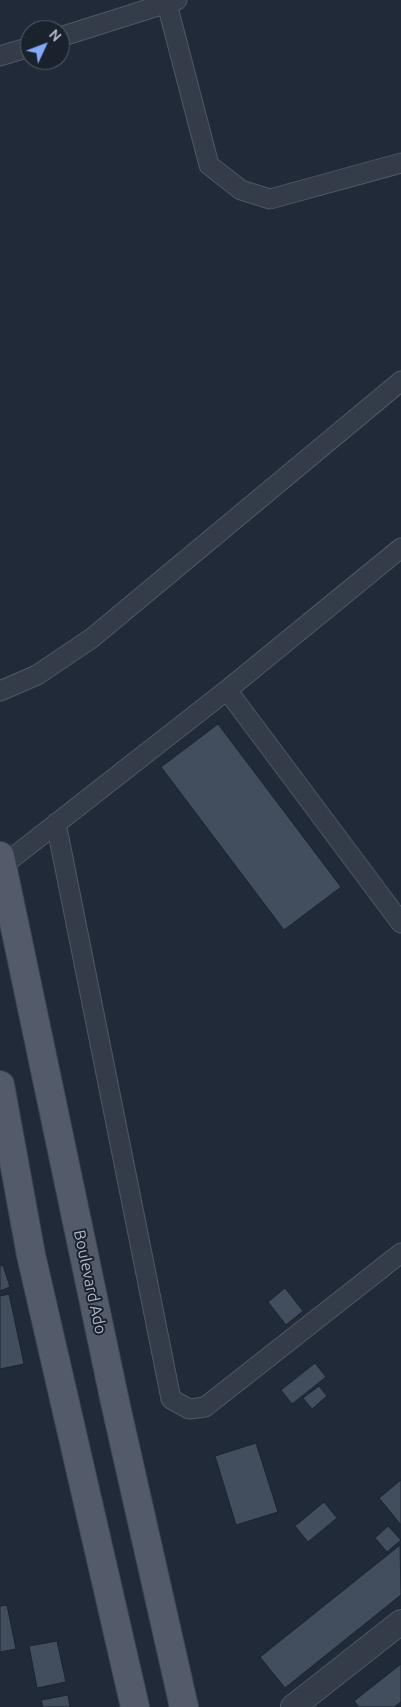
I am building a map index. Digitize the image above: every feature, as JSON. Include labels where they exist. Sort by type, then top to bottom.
[{"type":"main road","name":"Boulevard Ado","points":[[1,863],[115,1402],[184,1707]]},
{"type":"main road","points":[[0,1085],[31,1255],[136,1707]]},
{"type":"street","points":[[70,34],[170,1],[210,165],[241,190],[270,199],[401,163]]},
{"type":"street","points":[[0,56],[20,50]]},
{"type":"street","points":[[0,691],[37,675],[92,638],[401,381]]},
{"type":"street","points":[[1,863],[56,823],[227,690],[401,548]]},
{"type":"street","points":[[227,690],[401,923]]},
{"type":"street","points":[[56,823],[171,1399],[188,1409],[205,1407],[401,1253]]},
{"type":"street","points":[[293,1707],[401,1622]]},
{"type":"building","points":[[218,724],[341,887],[284,930],[161,767]]},
{"type":"building","points":[[3,1265],[10,1287],[0,1291],[0,1266]]},
{"type":"building","points":[[285,1288],[303,1311],[286,1325],[268,1302]]},
{"type":"building","points":[[9,1294],[24,1364],[0,1369],[0,1296]]},
{"type":"building","points":[[315,1363],[326,1377],[292,1404],[281,1390]]},
{"type":"building","points":[[319,1386],[327,1396],[312,1409],[303,1398]]},
{"type":"building","points":[[256,1443],[278,1512],[236,1525],[215,1456]]},
{"type":"building","points":[[401,1480],[401,1525],[379,1498]]},
{"type":"building","points":[[324,1502],[337,1518],[308,1542],[295,1526]]},
{"type":"building","points":[[388,1526],[401,1540],[387,1552],[375,1538]]},
{"type":"building","points":[[400,1545],[401,1595],[285,1688],[260,1657]]},
{"type":"building","points":[[7,1605],[16,1649],[0,1652],[0,1606]]},
{"type":"building","points":[[57,1641],[66,1682],[37,1688],[29,1646]]},
{"type":"building","points":[[401,1664],[401,1702],[394,1707],[359,1707],[354,1701]]},
{"type":"building","points":[[68,1695],[70,1707],[43,1707],[41,1700]]}]
